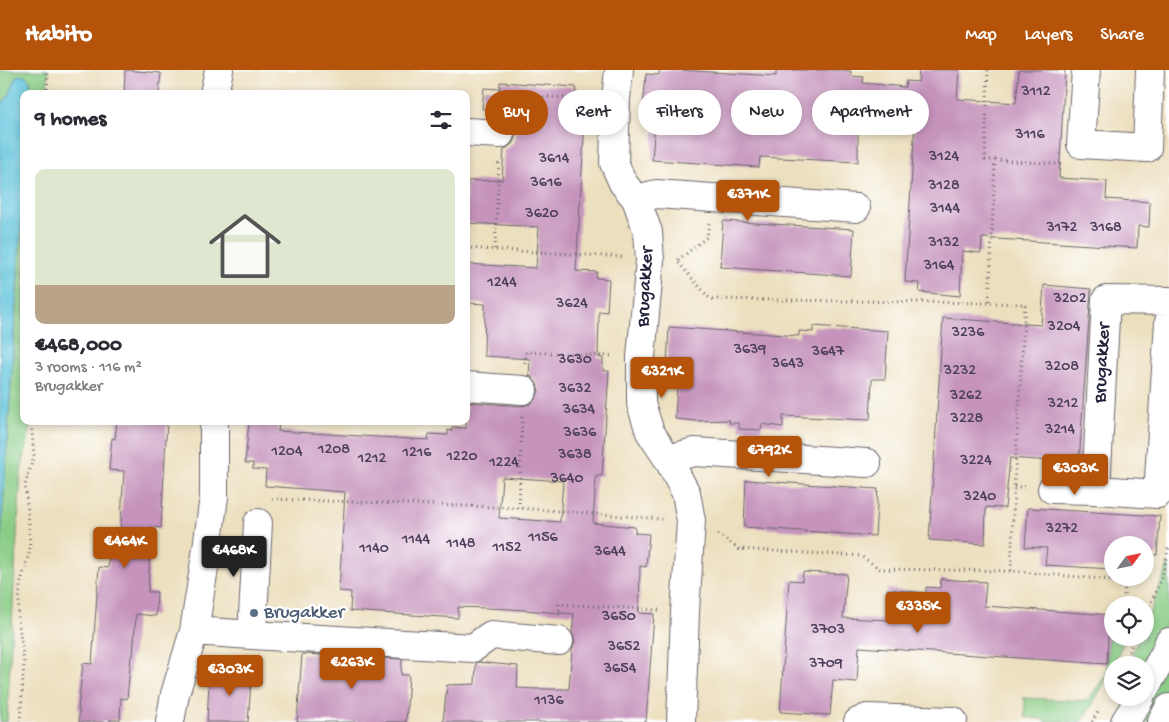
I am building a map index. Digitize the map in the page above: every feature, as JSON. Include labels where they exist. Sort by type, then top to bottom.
[{"type":"street","points":[[215,90],[219,70]]},
{"type":"street","name":"Brugakker","points":[[619,70],[614,163],[623,183],[636,199],[648,232],[650,260],[641,357],[641,404],[650,432],[668,459],[686,493],[691,527],[685,612],[681,722]]},
{"type":"street","points":[[1086,70],[1081,144],[1158,150],[1150,70]]},
{"type":"street","points":[[470,132],[485,133]]},
{"type":"street","points":[[636,199],[656,194],[856,208]]},
{"type":"street","name":"Brugakker","points":[[1096,490],[1106,300],[1169,301]]},
{"type":"street","points":[[1052,489],[1158,494],[1169,322]]},
{"type":"street","points":[[470,386],[523,390]]},
{"type":"street","points":[[170,722],[175,694],[194,631],[206,555],[214,497],[214,425]]},
{"type":"street","points":[[668,459],[694,452],[867,463]]},
{"type":"street","points":[[252,635],[264,511]]},
{"type":"street","points":[[194,631],[473,648],[491,635],[559,641]]},
{"type":"street","points":[[1154,672],[1169,642]]},
{"type":"street","points":[[1125,722],[1135,706]]},
{"type":"street","points":[[1162,722],[1169,708]]},
{"type":"street","points":[[858,722],[867,718],[953,721]]},
{"type":"path","points":[[46,90],[48,70]]},
{"type":"path","points":[[988,70],[985,160],[1081,165],[1081,144]]},
{"type":"path","points":[[989,303],[995,160]]},
{"type":"path","points":[[712,198],[707,237],[677,262],[710,298],[1025,304],[1011,571]]},
{"type":"path","points":[[470,248],[650,260]]},
{"type":"path","points":[[20,722],[24,663],[18,618],[20,584],[30,550],[25,485],[34,456],[31,425]]},
{"type":"path","points":[[264,511],[519,508],[691,527],[717,534],[739,550],[861,556],[880,569],[1011,571],[1104,579]]},
{"type":"path","points":[[1153,596],[1160,580],[1169,547]]},
{"type":"path","points":[[559,641],[559,604],[685,612]]},
{"type":"green space","points":[[0,70],[48,70],[47,90],[30,90],[30,80],[16,77],[10,93],[0,107]]},
{"type":"green space","points":[[20,244],[20,425],[31,426],[21,472],[7,722],[0,722],[0,551]]},
{"type":"green space","points":[[1169,563],[1169,617],[1152,656],[1131,656],[1135,646],[1154,646],[1154,602]]},
{"type":"green space","points":[[1108,646],[1122,646],[1117,656],[1107,656]]},
{"type":"green space","points":[[1169,656],[1169,690],[1152,722],[1134,722],[1142,706],[1154,706],[1154,684]]},
{"type":"green space","points":[[1104,678],[1101,689],[1082,722],[1045,722],[1043,719],[1025,717],[1025,700],[1023,698],[1087,701]]},
{"type":"water","points":[[18,75],[26,76],[30,81],[30,90],[20,90],[20,244],[0,551],[0,107],[10,93]]},
{"type":"building","points":[[125,70],[161,73],[159,90],[124,90]]},
{"type":"building","points":[[659,70],[776,76],[776,70],[841,70],[851,71],[851,76],[864,77],[863,83],[905,87],[906,81],[918,82],[919,70],[959,70],[957,99],[1016,103],[1019,70],[1065,70],[1059,178],[1107,181],[1106,199],[1150,202],[1149,227],[1138,226],[1137,248],[982,238],[981,253],[962,251],[960,296],[919,292],[920,283],[905,282],[914,135],[929,135],[929,90],[812,90],[812,135],[858,135],[858,162],[760,157],[759,167],[652,160],[654,135],[721,135],[721,90],[645,90],[646,74],[659,75]]},
{"type":"building","points":[[500,82],[576,87],[576,90],[558,90],[558,135],[584,135],[576,271],[597,272],[596,278],[609,279],[607,312],[599,311],[598,357],[603,358],[603,371],[609,371],[602,476],[596,476],[593,523],[635,527],[635,533],[649,534],[646,567],[640,566],[639,613],[654,614],[646,722],[443,722],[447,685],[475,684],[477,662],[518,666],[517,688],[569,689],[572,650],[575,642],[572,632],[574,614],[458,607],[458,618],[350,611],[351,592],[339,591],[345,492],[265,486],[266,470],[253,469],[253,463],[245,463],[249,425],[279,425],[278,431],[428,440],[429,434],[448,435],[448,430],[452,431],[452,427],[466,428],[466,425],[470,425],[470,402],[522,406],[530,404],[536,398],[539,391],[537,384],[529,376],[530,359],[484,356],[485,304],[470,303],[470,264],[536,268],[539,227],[470,223],[470,181],[502,180],[504,149],[513,143],[516,135],[548,135],[548,90],[485,90],[485,109],[482,109],[484,88],[500,89]],"holes":[[[502,477],[563,481],[560,522],[499,518]]]},
{"type":"building","points":[[723,221],[854,229],[851,276],[720,267]]},
{"type":"building","points":[[1044,285],[1091,289],[1079,463],[1010,458],[1005,508],[986,507],[985,544],[929,540],[943,318],[1041,325]]},
{"type":"building","points":[[813,326],[888,331],[885,379],[872,379],[870,420],[783,416],[783,427],[762,424],[761,430],[739,429],[739,423],[729,423],[730,420],[696,421],[675,419],[678,367],[667,366],[669,327],[799,336],[799,331],[813,332]]},
{"type":"building","points":[[117,425],[167,425],[161,528],[151,527],[148,592],[157,592],[156,616],[136,614],[127,699],[121,698],[120,720],[110,720],[110,722],[79,722],[78,709],[83,663],[92,664],[99,567],[108,568],[110,534],[120,535],[124,471],[109,470],[112,438],[115,439]]},
{"type":"building","points":[[746,480],[878,489],[875,536],[744,527]]},
{"type":"building","points":[[1028,508],[1160,516],[1157,555],[1154,555],[1154,536],[1104,536],[1104,569],[1045,565],[1047,548],[1025,547]]},
{"type":"building","points":[[803,572],[847,574],[843,618],[889,620],[887,589],[926,593],[926,587],[940,588],[941,579],[986,582],[984,606],[1104,614],[1104,646],[1108,646],[1107,656],[1104,656],[1104,664],[859,647],[857,682],[833,680],[830,715],[780,712],[789,580],[802,581]]},
{"type":"building","points":[[302,654],[402,659],[401,675],[409,675],[406,722],[297,722]]},
{"type":"building","points":[[220,668],[252,670],[248,722],[207,722],[209,682],[219,683]]},
{"type":"place","name":"Brugakker","points":[[254,613]]}]
